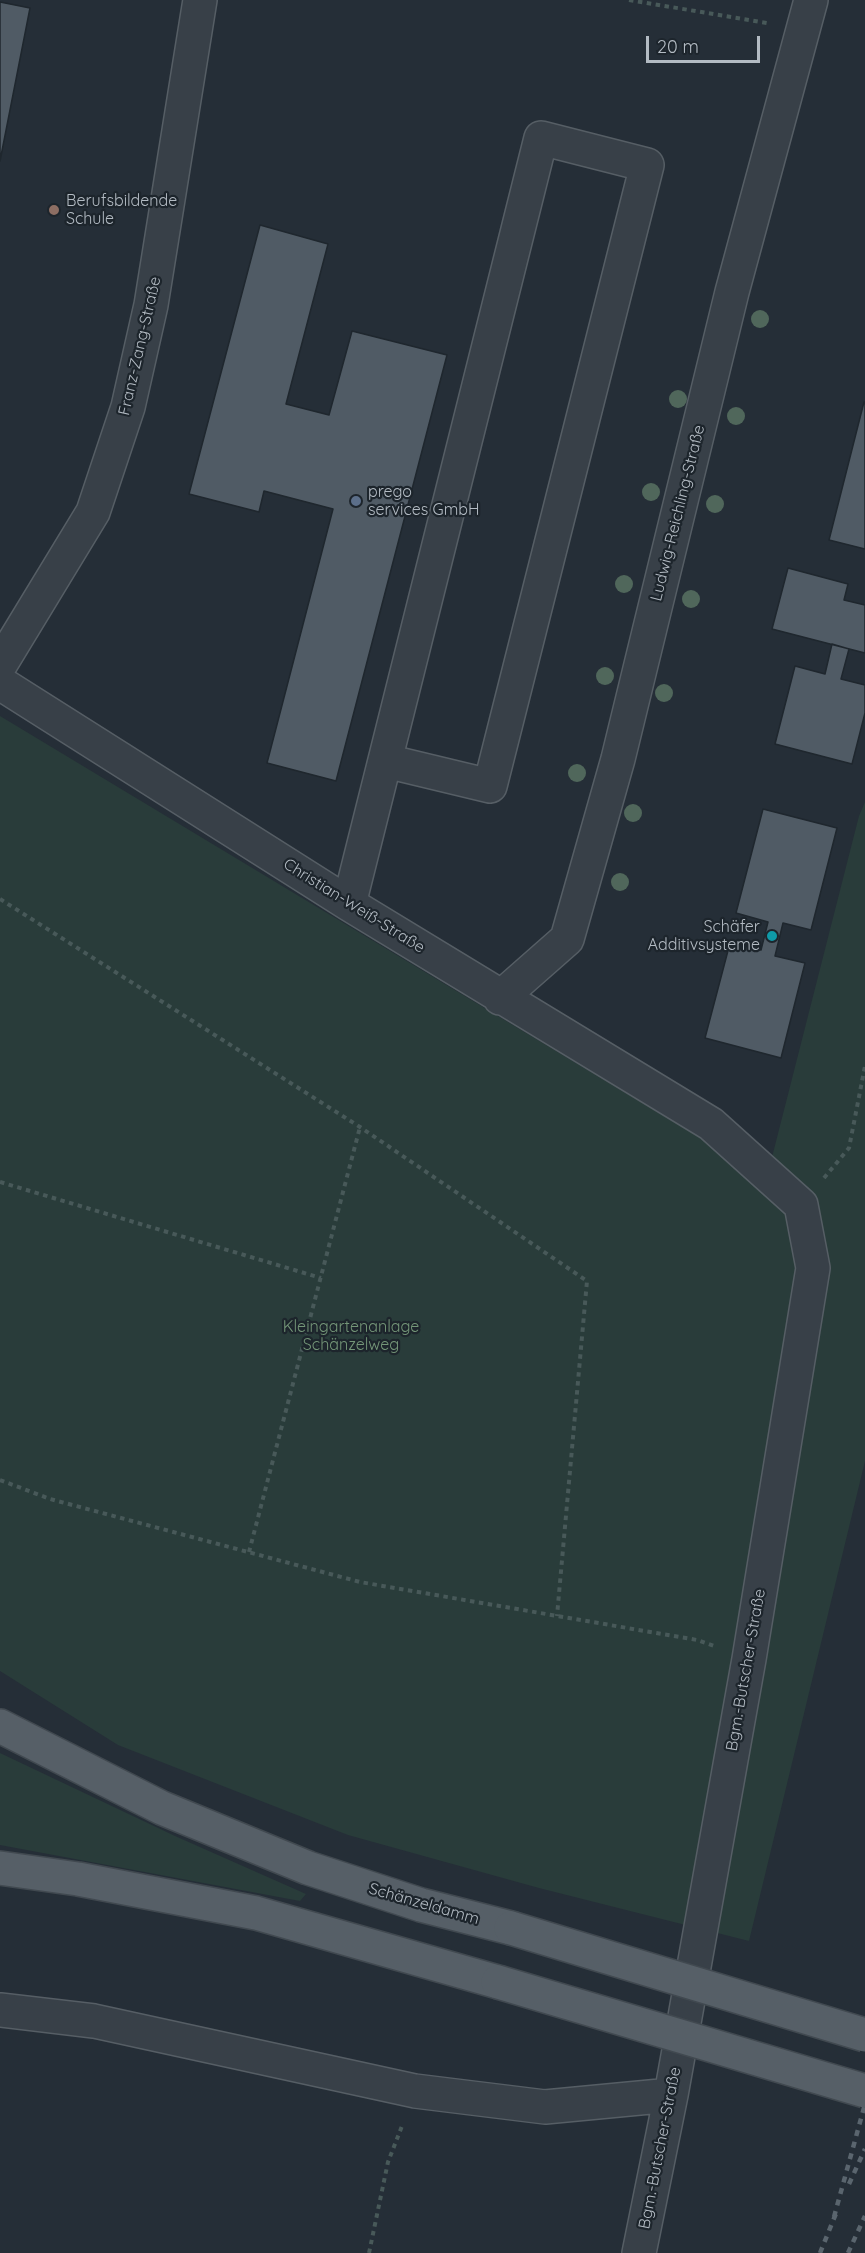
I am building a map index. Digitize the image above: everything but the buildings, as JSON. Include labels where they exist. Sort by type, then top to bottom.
[{"type":"main road","name":"Schänzeldamm","points":[[0,1726],[162,1808],[308,1868],[421,1905],[511,1928],[865,2035]]},
{"type":"main road","points":[[0,1868],[78,1878],[256,1913],[865,2091]]},
{"type":"street","name":"Franz-Zang-Straße","points":[[0,665],[93,512],[128,407],[151,306],[200,0]]},
{"type":"street","name":"Ludwig-Reichling-Straße","points":[[500,998],[567,939],[618,759],[732,292],[807,15]]},
{"type":"street","points":[[349,904],[541,138],[647,165],[490,786],[386,760]]},
{"type":"street","name":"Christian-Weiß-Straße","points":[[0,683],[500,998],[711,1124],[801,1205]]},
{"type":"street","name":"Bgm.-Butscher-Straße","points":[[639,2253],[671,2095],[749,1659],[813,1268],[801,1205]]},
{"type":"street","points":[[0,2010],[93,2021],[415,2091],[544,2107],[671,2095]]},
{"type":"path","points":[[629,0],[807,15]]},
{"type":"path","points":[[0,899],[360,1127],[586,1281],[557,1616]]},
{"type":"path","points":[[801,1205],[849,1148],[865,1066]]},
{"type":"path","points":[[249,1552],[360,1127]]},
{"type":"path","points":[[0,1182],[321,1278]]},
{"type":"path","points":[[0,1480],[50,1499],[360,1582],[697,1640]]},
{"type":"path","points":[[369,2253],[388,2162],[415,2091]]},
{"type":"green space","name":"Kleingartenanlage Schänzelweg","points":[[0,716],[722,1151],[770,1165],[859,816],[865,802],[865,1461],[749,1941],[539,1888],[348,1835],[118,1745],[0,1671]]},
{"type":"green space","points":[[0,1753],[175,1836],[306,1894],[300,1901],[0,1845]]},
{"type":"railway","points":[[834,2217],[865,2104]]},
{"type":"railway","points":[[849,2184],[865,2149]]},
{"type":"railway","points":[[820,2253],[837,2211]]},
{"type":"railway","points":[[848,2253],[865,2216]]},
{"type":"place","name":"Berufsbildende Schule","points":[[54,210]]},
{"type":"place","name":"prego services GmbH","points":[[356,501]]},
{"type":"place","name":"Schäfer Additivsysteme","points":[[772,936]]}]
